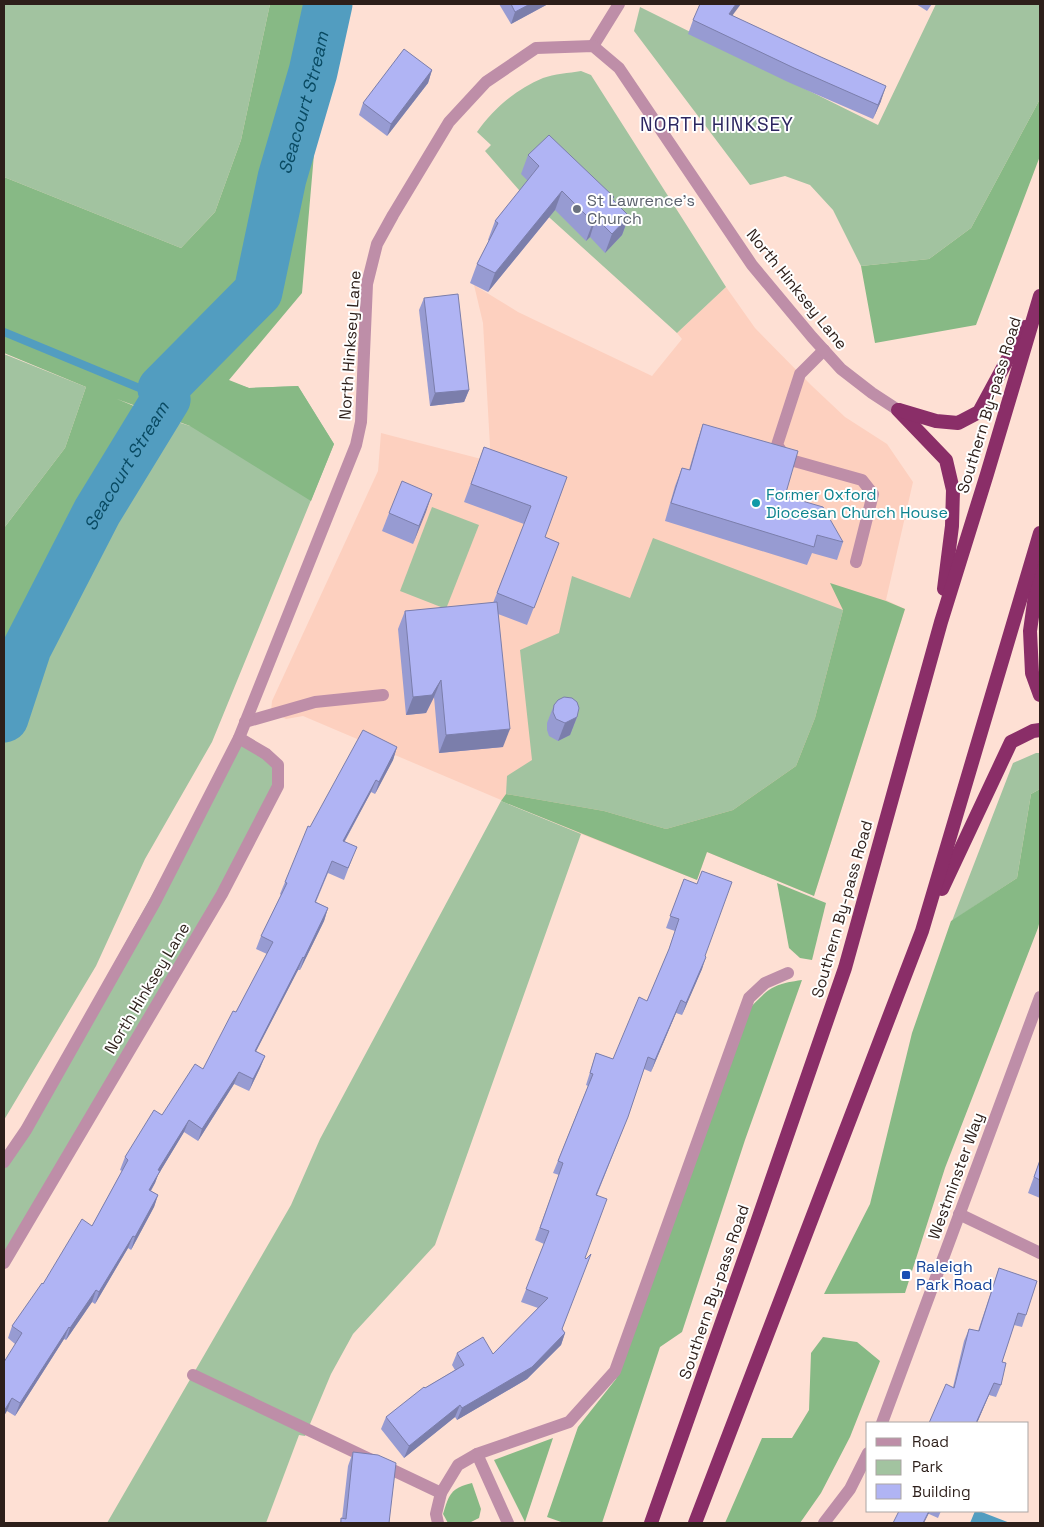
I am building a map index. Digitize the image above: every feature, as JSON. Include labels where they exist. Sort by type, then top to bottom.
[{"type":"highway","points":[[898,410],[936,421],[958,423],[979,412],[1039,300]]},
{"type":"highway","name":"Southern By-pass Road","points":[[651,1523],[754,1234],[845,968],[941,622],[1039,300]]},
{"type":"highway","points":[[898,410],[946,460],[953,490],[952,526],[941,622]]},
{"type":"highway","points":[[922,931],[1040,533]]},
{"type":"highway","points":[[1040,560],[1030,631],[1032,673],[1040,695]]},
{"type":"highway","points":[[695,1523],[922,931],[1011,742],[1033,731],[1040,730]]},
{"type":"street","points":[[593,46],[619,4]]},
{"type":"street","name":"North Hinksey Lane","points":[[4,1162],[26,1130],[155,902],[239,738],[356,445],[361,422],[367,284],[377,244],[449,122],[486,82],[536,48],[593,46],[619,68],[752,265],[842,369],[872,393],[898,410]]},
{"type":"street","points":[[824,350],[800,374],[777,445],[787,459],[862,480],[873,494],[856,562]]},
{"type":"street","points":[[245,722],[315,702],[383,695]]},
{"type":"street","name":"North Hinksey Lane","points":[[4,1263],[222,894],[278,786],[278,765],[266,754],[239,738]]},
{"type":"street","points":[[438,1523],[436,1514],[441,1492],[458,1465],[477,1454],[570,1422],[615,1371],[749,998],[765,982],[788,973]]},
{"type":"street","name":"Westminster Way","points":[[882,1422],[1040,998]]},
{"type":"street","points":[[959,1214],[1040,1253]]},
{"type":"street","points":[[193,1375],[441,1492]]},
{"type":"street","points":[[477,1454],[508,1523]]},
{"type":"street","points":[[824,1523],[850,1489],[866,1457]]},
{"type":"shaded area","points":[[474,285],[518,312],[652,376],[682,339],[677,333],[726,287],[755,328],[811,385],[845,417],[887,444],[913,482],[886,600],[905,609],[814,896],[707,852],[697,880],[581,834],[303,716],[286,719],[271,711],[272,701],[378,471],[381,433],[489,461],[490,446],[483,323]]},
{"type":"green space","points":[[4,4],[270,4],[241,140],[215,212],[181,248],[4,177]]},
{"type":"green space","points":[[270,4],[349,4],[314,154],[302,293],[229,380],[249,388],[298,386],[334,444],[311,501],[190,426],[117,399],[156,415],[97,512],[27,647],[4,718],[4,528],[65,448],[86,387],[4,353],[4,177],[181,248],[215,212],[241,140]]},
{"type":"green space","points":[[936,4],[1040,4],[1040,99],[971,228],[929,259],[861,266],[833,210],[810,185],[785,176],[750,185],[634,31],[640,7],[878,125]]},
{"type":"green space","points":[[581,71],[591,75],[726,287],[677,333],[519,190],[485,151],[491,145],[477,132],[490,115],[506,100],[524,88],[543,78]]},
{"type":"green space","points":[[1040,99],[1040,156],[976,325],[875,343],[861,266],[929,259],[971,228]]},
{"type":"green space","points":[[4,354],[86,387],[65,448],[4,528]]},
{"type":"green space","points":[[228,381],[249,388],[298,386],[334,444],[212,742],[145,859],[96,966],[4,1120],[4,718],[27,648],[97,512],[156,415],[190,426]]},
{"type":"green space","points":[[432,507],[479,525],[446,609],[400,591]]},
{"type":"green space","points":[[653,538],[843,610],[815,718],[796,766],[733,810],[666,829],[604,811],[506,794],[507,776],[532,760],[520,650],[559,633],[572,576],[630,598]]},
{"type":"green space","points":[[830,583],[905,609],[814,896],[707,852],[697,880],[501,801],[506,794],[604,811],[666,829],[733,810],[796,766],[815,718],[843,610]]},
{"type":"green space","points":[[239,738],[278,765],[278,786],[4,1263],[4,1162]]},
{"type":"green space","points":[[1040,753],[1040,789],[1031,794],[1017,878],[952,921],[1013,763]]},
{"type":"green space","points":[[1040,789],[1040,920],[1038,928],[945,1168],[905,1293],[824,1294],[870,1204],[912,1033],[951,921],[1017,878],[1031,794]]},
{"type":"green space","points":[[501,801],[581,834],[435,1245],[353,1334],[331,1374],[305,1436],[299,1435],[266,1523],[107,1523],[291,1205],[320,1139]]},
{"type":"green space","points":[[777,883],[826,903],[812,960],[800,958],[789,948]]},
{"type":"green space","points":[[802,980],[745,1140],[682,1332],[660,1347],[602,1523],[564,1523],[547,1517],[578,1427],[616,1379],[751,1007],[773,988],[785,983]]},
{"type":"green space","points":[[823,1337],[857,1342],[880,1361],[850,1437],[821,1493],[800,1523],[725,1523],[762,1438],[792,1438],[809,1410],[811,1353]]},
{"type":"green space","points":[[553,1438],[525,1522],[494,1460]]},
{"type":"green space","points":[[472,1483],[481,1509],[479,1518],[469,1523],[448,1523],[443,1514],[449,1497],[459,1487]]},
{"type":"water","points":[[975,1512],[982,1512],[1010,1523],[970,1523]]},
{"type":"building","points":[[511,4],[530,4],[515,12]]},
{"type":"building","points":[[700,4],[736,4],[729,14],[886,86],[878,105],[693,20]]},
{"type":"building","points":[[404,49],[432,70],[391,124],[363,103]]},
{"type":"building","points":[[549,135],[614,197],[612,199],[629,216],[612,234],[596,218],[593,222],[562,191],[495,273],[477,264],[498,223],[495,221],[539,166],[528,155]]},
{"type":"building","points":[[458,294],[469,390],[435,393],[424,298]]},
{"type":"building","name":"Former Oxford Diocesan Church House","points":[[703,424],[798,451],[785,496],[823,507],[843,542],[817,535],[814,547],[671,503],[682,468],[690,470]]},
{"type":"building","points":[[484,447],[567,477],[545,537],[559,543],[534,608],[497,593],[531,506],[471,484]]},
{"type":"building","points":[[402,481],[432,494],[419,526],[389,513]]},
{"type":"building","points":[[497,602],[510,729],[446,735],[441,680],[432,695],[413,697],[405,611]]},
{"type":"building","points":[[564,697],[572,698],[577,702],[579,708],[577,717],[565,723],[556,719],[553,712],[554,705]]},
{"type":"building","points":[[363,730],[397,747],[379,782],[376,780],[343,841],[357,847],[348,868],[332,861],[315,902],[328,908],[255,1051],[265,1056],[253,1079],[239,1072],[202,1129],[189,1120],[158,1170],[160,1171],[149,1190],[158,1195],[135,1237],[133,1236],[99,1292],[96,1290],[69,1327],[20,1403],[12,1398],[4,1411],[4,1362],[22,1333],[12,1326],[43,1284],[82,1219],[92,1226],[128,1160],[125,1157],[154,1110],[162,1115],[195,1064],[203,1069],[233,1011],[236,1012],[273,942],[261,936],[287,883],[285,882],[308,826],[310,827]]},
{"type":"building","points":[[702,871],[732,882],[706,957],[686,1003],[681,1000],[655,1060],[648,1057],[628,1117],[596,1195],[607,1199],[585,1258],[591,1254],[562,1329],[565,1333],[532,1367],[462,1408],[460,1405],[409,1446],[386,1417],[424,1387],[464,1365],[457,1353],[483,1337],[493,1354],[548,1298],[526,1289],[549,1231],[540,1228],[563,1163],[558,1161],[593,1074],[590,1073],[596,1053],[613,1059],[639,997],[647,1001],[669,949],[679,919],[670,916],[684,879],[697,884]]},
{"type":"building","points":[[1040,1160],[1040,1180],[1034,1177]]},
{"type":"building","points":[[999,1268],[1037,1281],[1026,1315],[1018,1313],[1002,1362],[1006,1363],[1001,1385],[994,1383],[976,1422],[929,1422],[946,1384],[954,1388],[969,1329],[979,1331]]},
{"type":"building","points":[[353,1452],[378,1455],[396,1463],[389,1523],[341,1523],[341,1518],[346,1519]]},
{"type":"building","points":[[898,1512],[928,1512],[923,1523],[893,1523]]},
{"type":"waterway","name":"Seacourt Stream","points":[[4,718],[27,648],[97,512],[166,399],[162,389],[258,292],[282,178],[313,72],[328,4]]},
{"type":"waterway","points":[[4,332],[166,399]]},
{"type":"place","name":"St Lawrence's Church","points":[[577,209]]},
{"type":"place","name":"Former Oxford Diocesan Church House","points":[[756,503]]},
{"type":"place","name":"Raleigh Park Road","points":[[906,1275]]},
{"type":"district","name":"NORTH HINKSEY","points":[[717,124]]}]
